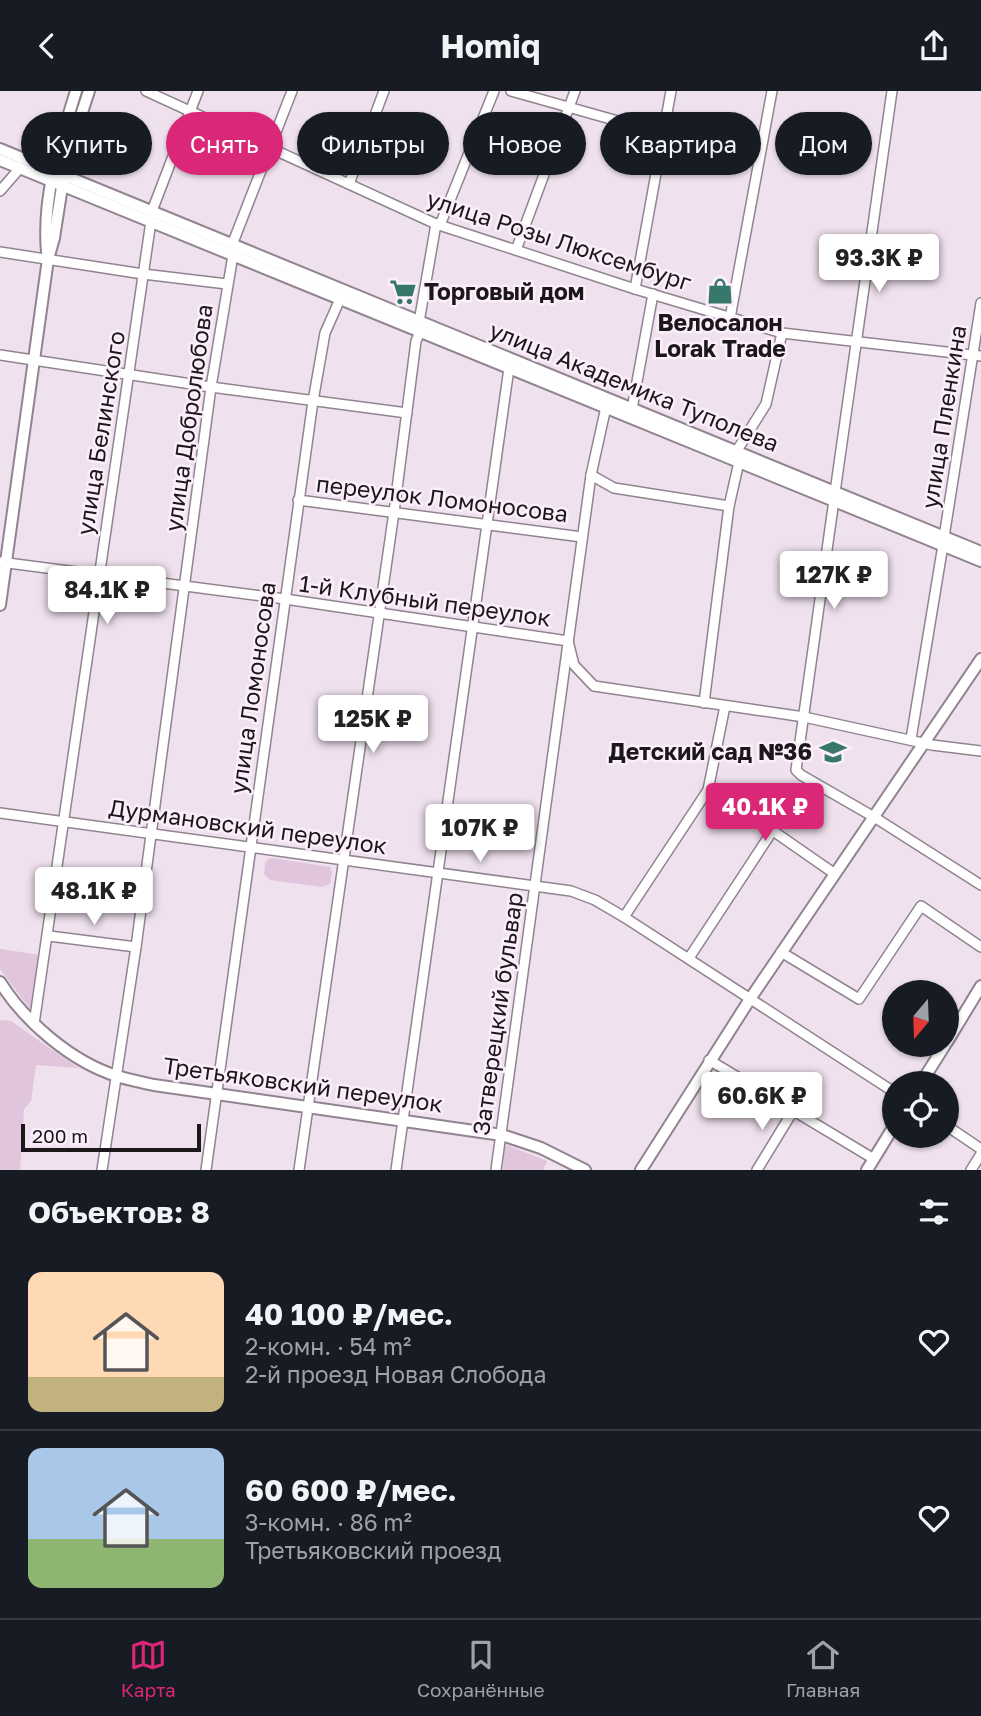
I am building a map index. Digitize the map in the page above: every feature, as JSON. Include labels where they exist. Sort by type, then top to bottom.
[{"type":"main road","points":[[70,112],[76,91]]},
{"type":"main road","points":[[0,605],[3,562],[36,360],[48,259],[54,239],[66,161],[89,91]]},
{"type":"main road","name":"улица Академика Туполева","points":[[0,149],[21,160]]},
{"type":"main road","name":"улица Академика Туполева","points":[[0,160],[20,168]]},
{"type":"main road","points":[[48,259],[46,240],[52,175]]},
{"type":"main road","name":"улица Академика Туполева","points":[[52,175],[233,250],[340,299],[407,326],[433,327],[618,403],[737,457]]},
{"type":"main road","name":"улица Академика Туполева","points":[[152,216],[220,249],[246,250],[509,368],[944,541],[981,552]]},
{"type":"main road","points":[[606,407],[618,403]]},
{"type":"main road","name":"улица Академика Туполева","points":[[944,541],[981,561]]},
{"type":"main road","points":[[641,1170],[709,1060],[981,659]]},
{"type":"main road","name":"Третьяковский переулок","points":[[0,982],[30,1021],[78,1056],[116,1076],[154,1085],[502,1135],[541,1148],[585,1170]]},
{"type":"main road","points":[[959,1022],[981,986]]},
{"type":"main road","points":[[867,1170],[882,1146]]},
{"type":"street","name":"улица Розы Люксембург","points":[[146,91],[157,93],[195,112]]},
{"type":"street","name":"улица Белинского","points":[[30,1021],[49,936],[152,216],[198,91]]},
{"type":"street","name":"улица Добролюбова","points":[[283,115],[292,91]]},
{"type":"street","points":[[349,184],[384,91]]},
{"type":"street","points":[[299,1170],[394,512],[416,341],[438,225],[494,91]]},
{"type":"street","points":[[511,91],[600,116]]},
{"type":"street","points":[[516,250],[575,91]]},
{"type":"street","points":[[668,112],[671,91]]},
{"type":"street","points":[[730,318],[772,91]]},
{"type":"street","points":[[892,91],[857,341],[831,496],[796,770],[981,885]]},
{"type":"street","name":"улица Розы Люксембург","points":[[283,153],[438,225],[730,318],[782,333],[977,356]]},
{"type":"street","points":[[0,191],[20,168]]},
{"type":"street","name":"улица Добролюбова","points":[[102,1170],[136,947],[227,284],[233,250],[261,175]]},
{"type":"street","points":[[635,289],[656,175]]},
{"type":"street","points":[[0,253],[227,284]]},
{"type":"street","points":[[632,409],[653,294]]},
{"type":"street","name":"улица Ломоносова","points":[[206,1170],[313,401],[325,333],[340,299]]},
{"type":"street","name":"улица Пленкина","points":[[911,739],[977,356],[981,303]]},
{"type":"street","points":[[704,703],[737,457],[766,404],[782,333]]},
{"type":"street","points":[[0,355],[407,413]]},
{"type":"street","points":[[397,1170],[509,368]]},
{"type":"street","name":"Затверецкий бульвар","points":[[496,1170],[590,475],[606,407]]},
{"type":"street","points":[[590,475],[614,488],[729,506]]},
{"type":"street","name":"переулок Ломоносова","points":[[298,500],[582,537]]},
{"type":"street","name":"1-й Клубный переулок","points":[[3,562],[285,599],[568,641],[574,665],[594,686],[804,717],[924,743],[981,751]]},
{"type":"street","points":[[624,917],[708,790],[725,706]]},
{"type":"street","points":[[708,790],[743,810],[835,874]]},
{"type":"street","name":"Дурмановский переулок","points":[[0,813],[571,891],[595,900],[624,917],[882,1084]]},
{"type":"street","points":[[689,958],[773,830]]},
{"type":"street","points":[[781,952],[859,999],[921,906],[981,947]]},
{"type":"street","points":[[49,936],[136,947]]},
{"type":"street","points":[[709,1060],[874,1159]]},
{"type":"street","points":[[757,1170],[793,1111]]},
{"type":"street","points":[[959,1135],[981,1151],[971,1170]]},
{"type":"shaded area","points":[[272,858],[330,867],[330,884],[322,887],[270,880],[264,874],[265,863]]},
{"type":"shaded area","points":[[0,949],[41,955],[33,1013],[0,969]]},
{"type":"shaded area","points":[[0,1020],[11,1021],[78,1068],[36,1065],[31,1101],[24,1109],[20,1170],[0,1170]]},
{"type":"shaded area","points":[[504,1144],[547,1161],[543,1170],[503,1170]]},
{"type":"place","name":"Велосалон Lorak Trade","points":[[720,291]]},
{"type":"place","name":"Торговый дом","points":[[403,292]]},
{"type":"place","name":"Детский сад №36","points":[[833,752]]}]
